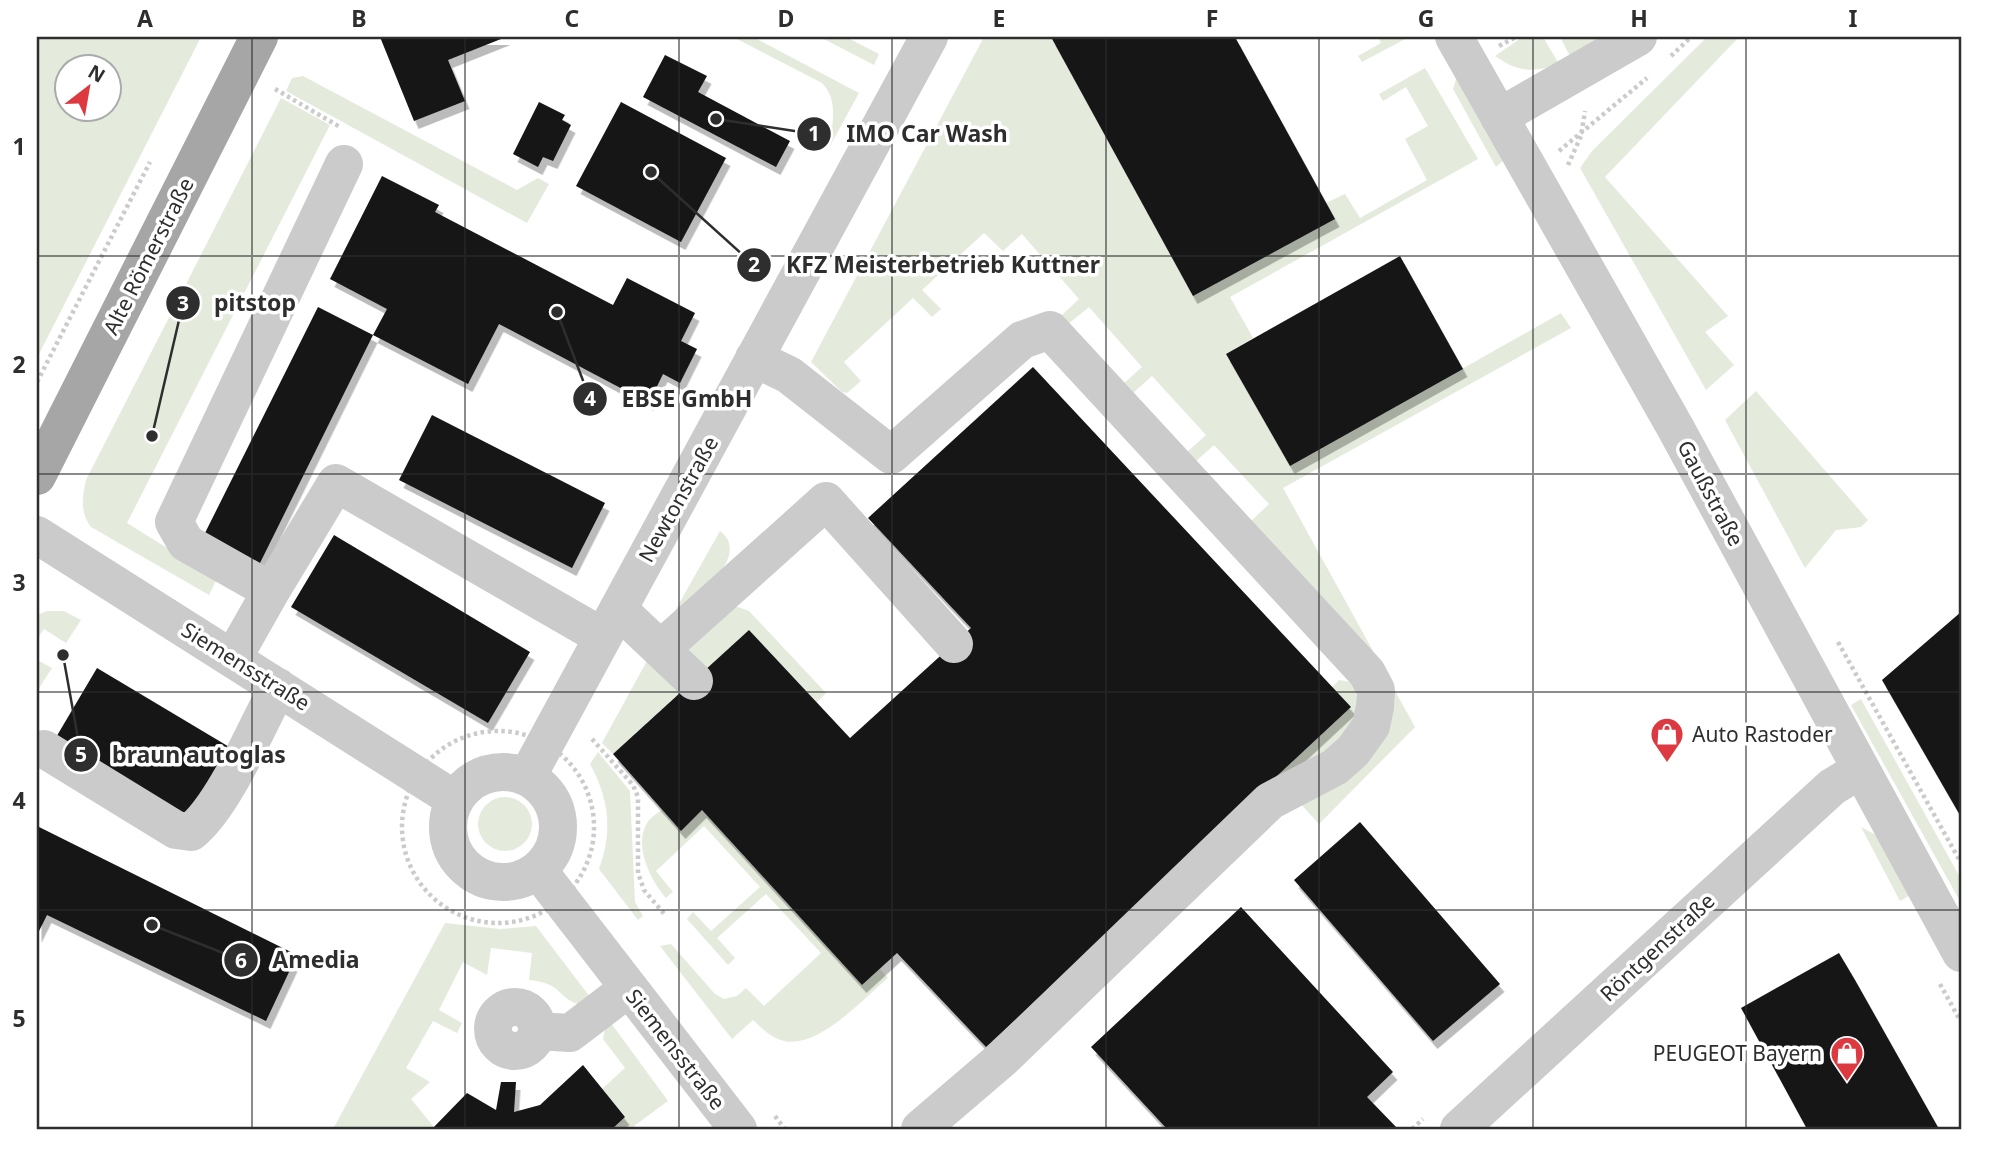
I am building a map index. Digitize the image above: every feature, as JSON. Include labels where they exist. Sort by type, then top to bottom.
[{"type":"main road","name":"Alte Römerstraße","points":[[37,476],[259,37]]},
{"type":"street","name":"Newtonstraße","points":[[527,777],[929,37]]},
{"type":"street","name":"Gaußstraße","points":[[1454,37],[1675,427],[1961,953]]},
{"type":"street","points":[[1499,117],[1650,51]]},
{"type":"street","points":[[271,591],[186,543],[173,522],[344,164]]},
{"type":"street","points":[[754,358],[789,376],[891,455],[1023,340],[1050,330],[1367,674],[1376,690],[1371,726],[1353,751],[1335,767],[1270,801],[1003,1058],[920,1129]]},
{"type":"street","points":[[233,658],[336,483],[661,649],[694,681]]},
{"type":"street","points":[[661,649],[826,501],[954,644]]},
{"type":"street","name":"Siemensstraße","points":[[37,535],[454,799]]},
{"type":"street","points":[[44,749],[176,830],[191,832],[201,824],[228,782],[278,687]]},
{"type":"street","name":"Röntgenstraße","points":[[1459,1129],[1832,787],[1860,769]]},
{"type":"street","points":[[495,771],[527,777],[542,787],[553,803],[558,820],[557,839],[550,856],[538,870],[522,879],[505,882],[488,880],[471,873],[450,847],[447,830],[454,799],[465,786],[479,776],[495,771]]},
{"type":"street","name":"Siemensstraße","points":[[538,870],[738,1129]]},
{"type":"street","points":[[537,1031],[570,1033],[629,988]]},
{"type":"path","points":[[1650,51],[1691,37]]},
{"type":"path","points":[[1581,136],[1651,74]]},
{"type":"path","points":[[271,86],[356,136],[344,164]]},
{"type":"path","points":[[37,382],[151,160]]},
{"type":"path","points":[[483,732],[516,733],[545,743],[575,770],[589,794],[595,821],[592,848],[582,874],[562,900],[536,917],[498,924],[470,920],[445,908],[424,890],[408,864],[401,834],[404,803],[416,774],[435,754],[457,739],[483,732]]},
{"type":"path","points":[[592,739],[633,785],[638,797],[638,873],[643,890],[666,916]]},
{"type":"green space","points":[[37,37],[201,37],[37,358]]},
{"type":"green space","points":[[733,37],[753,37],[859,93],[830,146],[833,105],[822,83]]},
{"type":"green space","points":[[820,37],[846,37],[879,54],[874,65]]},
{"type":"green space","points":[[984,37],[1051,37],[1193,296],[1334,219],[1326,203],[1345,194],[1360,218],[1427,180],[1405,139],[1428,126],[1406,87],[1383,101],[1379,94],[1425,68],[1478,159],[1230,297],[1253,338],[1226,354],[1290,466],[1561,313],[1571,328],[1283,488],[1415,727],[1319,824],[1298,801],[1392,716],[1250,522],[1269,504],[1214,445],[1195,462],[1187,452],[1206,435],[1152,376],[1133,393],[1123,384],[1142,367],[1089,307],[1068,324],[1061,316],[1079,299],[1022,234],[1003,251],[984,233],[922,290],[941,309],[932,317],[913,298],[844,362],[861,381],[847,393],[842,392],[811,362]]},
{"type":"green space","points":[[1378,37],[1409,37],[1362,62],[1358,56],[1381,43]]},
{"type":"green space","points":[[1543,37],[1559,64],[1534,70],[1518,68],[1495,56],[1521,38]]},
{"type":"green space","points":[[1560,37],[1607,37],[1571,58]]},
{"type":"green space","points":[[1707,37],[1739,37],[1605,177],[1728,316],[1705,332],[1734,365],[1706,390],[1580,168],[1592,151]]},
{"type":"green space","points":[[303,76],[517,190],[538,178],[549,184],[527,223],[286,91],[292,78]]},
{"type":"green space","points":[[1456,79],[1508,156],[1496,167],[1453,89]]},
{"type":"green space","points":[[281,98],[330,125],[127,523],[217,579],[209,595],[91,527],[84,510],[84,493],[86,480]]},
{"type":"green space","points":[[1756,391],[1868,520],[1861,527],[1836,530],[1805,568],[1725,420]]},
{"type":"green space","points":[[720,531],[729,542],[729,554],[724,568],[701,595],[667,625]]},
{"type":"green space","points":[[738,607],[749,611],[826,693],[816,703],[749,630],[704,671],[684,648],[727,608]]},
{"type":"green space","points":[[47,611],[64,611],[81,620],[66,643],[44,629],[37,639],[37,615]]},
{"type":"green space","points":[[649,657],[682,691],[613,754],[602,743]]},
{"type":"green space","points":[[37,660],[52,668],[37,691]]},
{"type":"green space","points":[[1339,680],[1355,683],[1358,712],[1341,743],[1208,840],[1350,708],[1332,687]]},
{"type":"green space","points":[[1861,699],[1961,879],[1961,903],[1851,705]]},
{"type":"green space","points":[[598,752],[630,791],[635,902],[643,916],[638,920],[599,869],[606,841],[607,815],[601,790],[590,764]]},
{"type":"green space","points":[[505,797],[524,805],[532,824],[524,843],[505,851],[486,843],[478,824],[486,805]]},
{"type":"green space","points":[[662,810],[681,830],[702,810],[862,985],[880,969],[888,978],[839,1020],[811,1037],[797,1041],[779,1040],[753,1020],[732,1039],[660,946],[671,944],[715,994],[724,999],[737,996],[746,988],[764,1006],[821,953],[766,894],[717,938],[735,958],[728,965],[687,919],[693,912],[711,931],[760,887],[704,826],[656,871],[673,892],[666,898],[650,873],[642,843],[647,823]]},
{"type":"green space","points":[[1861,827],[1876,835],[1914,893],[1900,901]]},
{"type":"green space","points":[[445,923],[500,929],[536,926],[590,997],[578,1004],[548,984],[529,980],[532,953],[491,948],[487,975],[463,962],[439,1010],[462,1023],[457,1033],[433,1021],[406,1068],[430,1082],[411,1099],[434,1127],[333,1129]]},
{"type":"green space","points":[[611,1023],[668,1101],[630,1129],[612,1129],[625,1117],[602,1089],[625,1068],[603,1039],[605,1029]]},
{"type":"building","points":[[380,37],[506,37],[448,60],[465,101],[414,121]]},
{"type":"building","points":[[1051,37],[1235,37],[1335,219],[1193,296]]},
{"type":"building","points":[[665,55],[707,76],[698,92],[790,141],[776,167],[643,97]]},
{"type":"building","points":[[539,102],[565,115],[562,120],[571,125],[553,161],[543,157],[538,167],[513,154]]},
{"type":"building","points":[[621,102],[726,158],[681,242],[576,186]]},
{"type":"building","points":[[382,176],[439,205],[435,212],[613,305],[627,278],[695,313],[681,341],[697,349],[680,383],[663,374],[649,403],[499,324],[468,384],[373,335],[387,309],[330,279]]},
{"type":"building","points":[[1400,256],[1463,369],[1290,466],[1226,354]]},
{"type":"building","points":[[318,307],[373,335],[258,567],[202,539]]},
{"type":"building","points":[[1033,367],[1351,707],[986,1047],[897,953],[862,985],[702,810],[681,831],[613,754],[749,630],[850,738],[971,628],[868,518]]},
{"type":"building","points":[[432,415],[605,503],[572,568],[399,480]]},
{"type":"building","points":[[334,535],[530,652],[488,723],[291,607]]},
{"type":"building","points":[[1961,612],[1961,817],[1882,680]]},
{"type":"building","points":[[97,668],[236,751],[193,822],[55,739]]},
{"type":"building","points":[[1360,822],[1500,984],[1433,1041],[1294,880]]},
{"type":"building","points":[[37,826],[297,955],[266,1021],[47,915],[37,935]]},
{"type":"building","points":[[1241,907],[1393,1072],[1367,1097],[1398,1129],[1167,1129],[1091,1047]]},
{"type":"building","name":"PEUGEOT Bayern","points":[[1839,953],[1939,1129],[1807,1129],[1741,1008]]},
{"type":"building","points":[[583,1065],[625,1117],[612,1129],[432,1129],[467,1093],[496,1110],[501,1082],[516,1082],[514,1112],[540,1105]]},
{"type":"place","name":"IMO Car Wash","points":[[716,119]]},
{"type":"place","name":"KFZ Meisterbetrieb Kuttner","points":[[651,172]]},
{"type":"place","name":"EBSE GmbH","points":[[557,312]]},
{"type":"place","name":"pitstop","points":[[152,436]]},
{"type":"place","name":"braun autoglas","points":[[63,655]]},
{"type":"place","name":"Auto Rastoder","points":[[1667,764]]},
{"type":"place","name":"Amedia","points":[[152,925]]},
{"type":"place","name":"PEUGEOT Bayern","points":[[1847,1083]]}]
